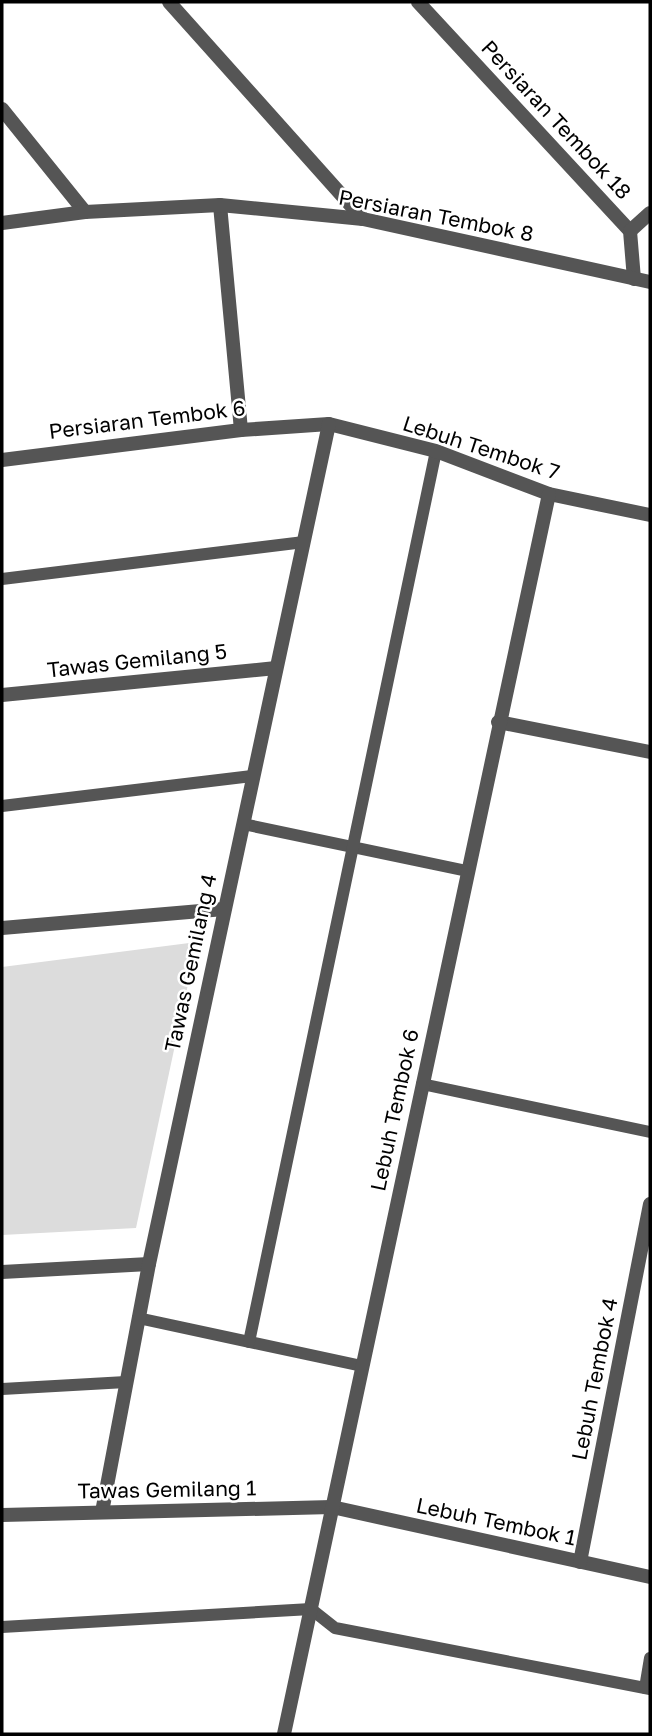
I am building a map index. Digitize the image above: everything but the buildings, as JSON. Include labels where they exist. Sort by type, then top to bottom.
[{"type":"street","points":[[169,2],[363,219]]},
{"type":"street","name":"Persiaran Tembok 18","points":[[418,2],[630,231],[634,279]]},
{"type":"street","points":[[2,109],[85,212]]},
{"type":"street","points":[[220,205],[241,429]]},
{"type":"street","name":"Persiaran Tembok 8","points":[[2,223],[85,212],[220,205],[363,219],[650,282]]},
{"type":"street","points":[[630,231],[650,213]]},
{"type":"street","name":"Persiaran Tembok 6","points":[[2,460],[298,424]]},
{"type":"street","name":"Lebuh Tembok 7","points":[[298,424],[329,424],[436,451],[549,494],[650,515]]},
{"type":"street","name":"Tawas Gemilang 4","points":[[102,1512],[149,1264],[329,424]]},
{"type":"street","name":"Lebuh Tembok 6","points":[[284,1734],[498,722],[549,494]]},
{"type":"street","name":"Tawas Gemilang 5","points":[[2,695],[276,668]]},
{"type":"street","points":[[498,722],[650,752]]},
{"type":"street","points":[[2,928],[224,909]]},
{"type":"street","name":"Lebuh Tembok 4","points":[[580,1562],[650,1204]]},
{"type":"street","points":[[2,1272],[149,1264]]},
{"type":"street","name":"Lebuh Tembok 1","points":[[332,1507],[650,1577]]},
{"type":"street","name":"Tawas Gemilang 1","points":[[2,1515],[332,1507]]},
{"type":"lane","points":[[249,1342],[436,451]]},
{"type":"lane","points":[[2,579],[304,542]]},
{"type":"lane","points":[[2,806],[252,776]]},
{"type":"lane","points":[[243,824],[467,871]]},
{"type":"lane","points":[[422,1084],[650,1132]]},
{"type":"lane","points":[[138,1318],[362,1366]]},
{"type":"lane","points":[[2,1389],[127,1382]]},
{"type":"lane","points":[[2,1627],[311,1609],[335,1628],[648,1688],[650,1658]]},
{"type":"shaded area","points":[[197,942],[136,1228],[2,1235],[2,967]]}]
